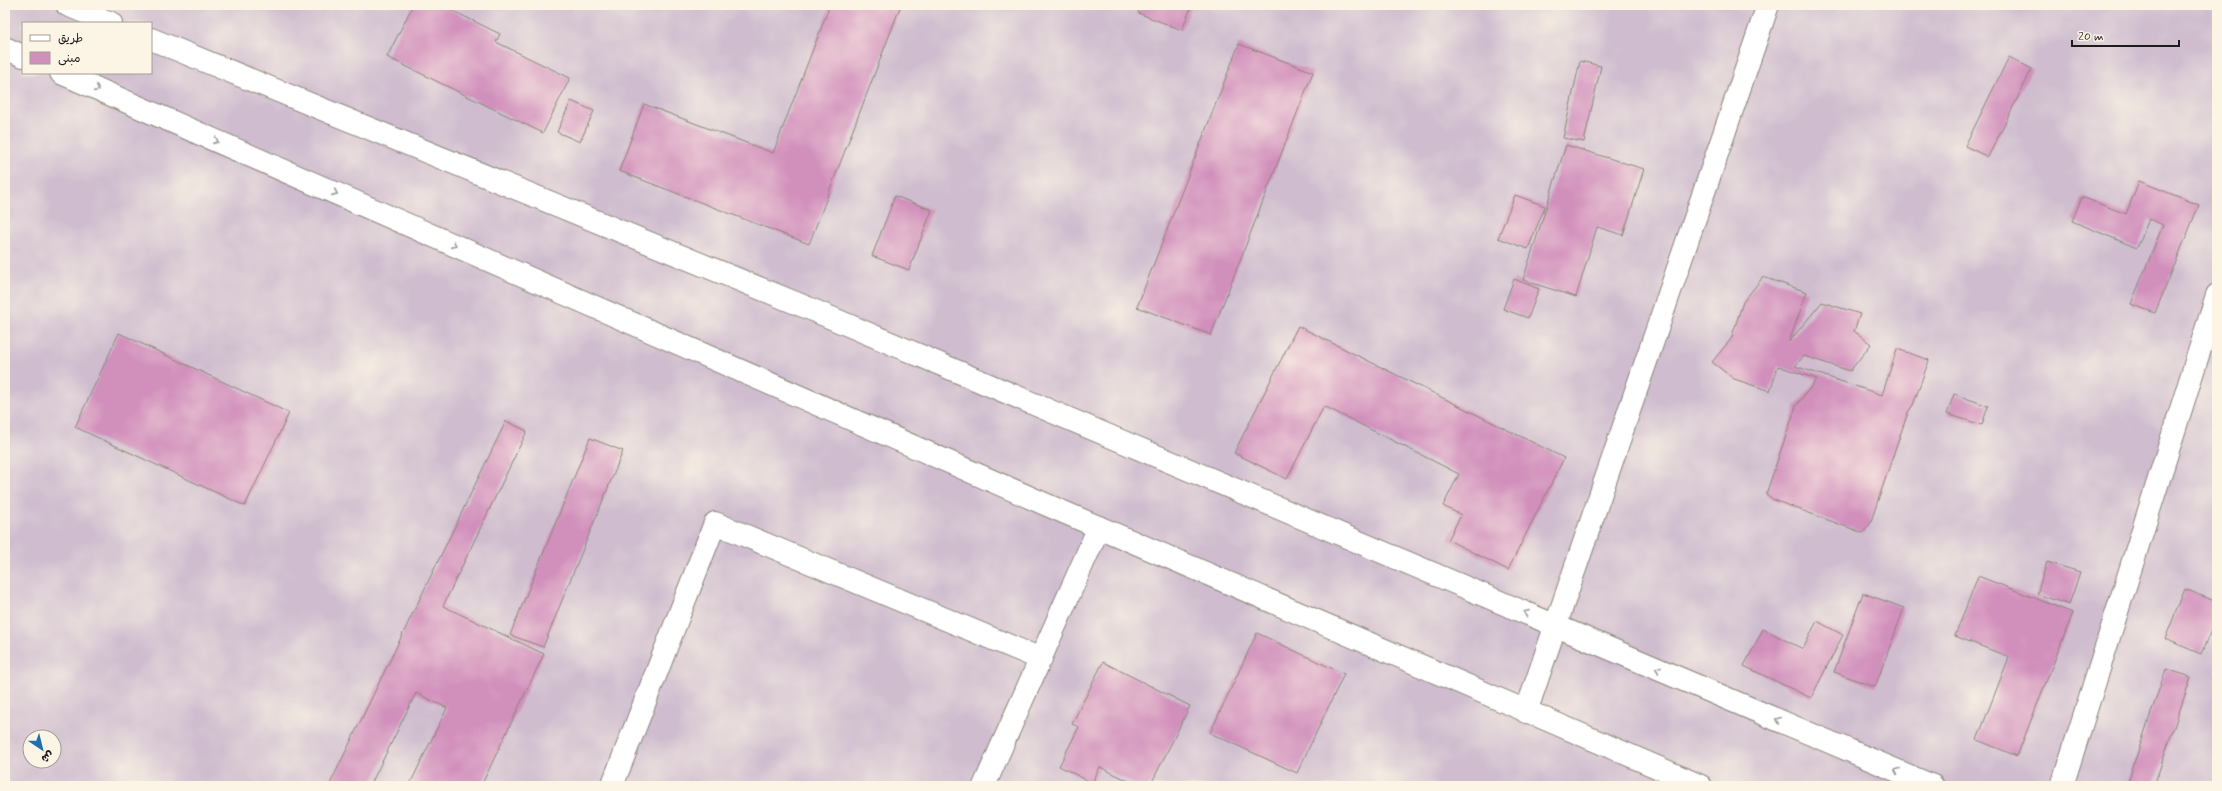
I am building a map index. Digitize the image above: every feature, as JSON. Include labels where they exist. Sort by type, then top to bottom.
[{"type":"street","points":[[67,5],[109,22]]},
{"type":"street","points":[[1526,712],[1768,5]]},
{"type":"street","points":[[152,39],[808,308],[1933,786]]},
{"type":"street","points":[[5,48],[22,56]]},
{"type":"street","points":[[63,74],[1099,527],[1701,786]]},
{"type":"street","points":[[2062,786],[2217,295]]},
{"type":"street","points":[[612,786],[715,522],[1041,659]]},
{"type":"street","points":[[984,786],[1099,527]]},
{"type":"shaded area","points":[[5,5],[2217,5],[2217,786],[5,786]]},
{"type":"building","points":[[413,5],[441,5],[500,34],[496,42],[570,78],[543,133],[387,57]]},
{"type":"building","points":[[830,5],[901,5],[809,244],[619,171],[644,104],[773,153]]},
{"type":"building","points":[[1141,5],[1192,5],[1182,30],[1138,13]]},
{"type":"building","points":[[1239,44],[1313,72],[1211,335],[1137,307]]},
{"type":"building","points":[[2009,57],[2032,69],[1988,157],[1965,146]]},
{"type":"building","points":[[1580,61],[1601,66],[1584,142],[1563,138]]},
{"type":"building","points":[[571,101],[594,111],[580,142],[557,132]]},
{"type":"building","points":[[1566,145],[1644,169],[1623,235],[1597,227],[1576,297],[1523,280]]},
{"type":"building","points":[[2139,181],[2199,205],[2155,313],[2131,304],[2163,225],[2149,219],[2137,248],[2072,221],[2082,197],[2126,214]]},
{"type":"building","points":[[1515,195],[1545,206],[1528,249],[1498,238]]},
{"type":"building","points":[[895,196],[932,210],[909,270],[872,256]]},
{"type":"building","points":[[1763,277],[1807,292],[1789,342],[1822,302],[1860,314],[1854,331],[1871,344],[1850,371],[1804,356],[1795,366],[1882,395],[1897,349],[1929,360],[1913,405],[1908,412],[1870,524],[1863,533],[1774,500],[1766,494],[1796,406],[1817,379],[1778,366],[1770,391],[1734,379],[1712,362],[1731,339],[1743,302]]},
{"type":"building","points":[[1514,279],[1539,289],[1528,318],[1503,309]]},
{"type":"building","points":[[1298,326],[1564,458],[1508,570],[1448,540],[1461,515],[1443,506],[1459,474],[1324,406],[1287,479],[1234,453]]},
{"type":"building","points":[[119,333],[289,413],[245,506],[75,427]]},
{"type":"building","points":[[1954,394],[1988,406],[1982,425],[1947,414]]},
{"type":"building","points":[[506,421],[527,431],[443,606],[544,654],[481,786],[409,786],[447,708],[416,693],[370,786],[329,786]]},
{"type":"building","points":[[590,438],[623,451],[543,647],[510,635]]},
{"type":"building","points":[[2047,562],[2080,572],[2069,605],[2037,594]]},
{"type":"building","points":[[1978,576],[2073,613],[2017,756],[1977,740],[2009,657],[1955,636]]},
{"type":"building","points":[[2185,589],[2217,602],[2217,616],[2201,654],[2165,639]]},
{"type":"building","points":[[1863,593],[1904,608],[1875,687],[1834,672]]},
{"type":"building","points":[[1817,621],[1843,635],[1811,698],[1744,666],[1763,629],[1803,649]]},
{"type":"building","points":[[1257,633],[1344,674],[1297,773],[1210,733]]},
{"type":"building","points":[[1103,662],[1190,706],[1150,786],[1139,786],[1100,767],[1092,783],[1059,766],[1079,727],[1072,724]]},
{"type":"building","points":[[2166,669],[2191,677],[2154,786],[2144,786],[2128,781]]}]
